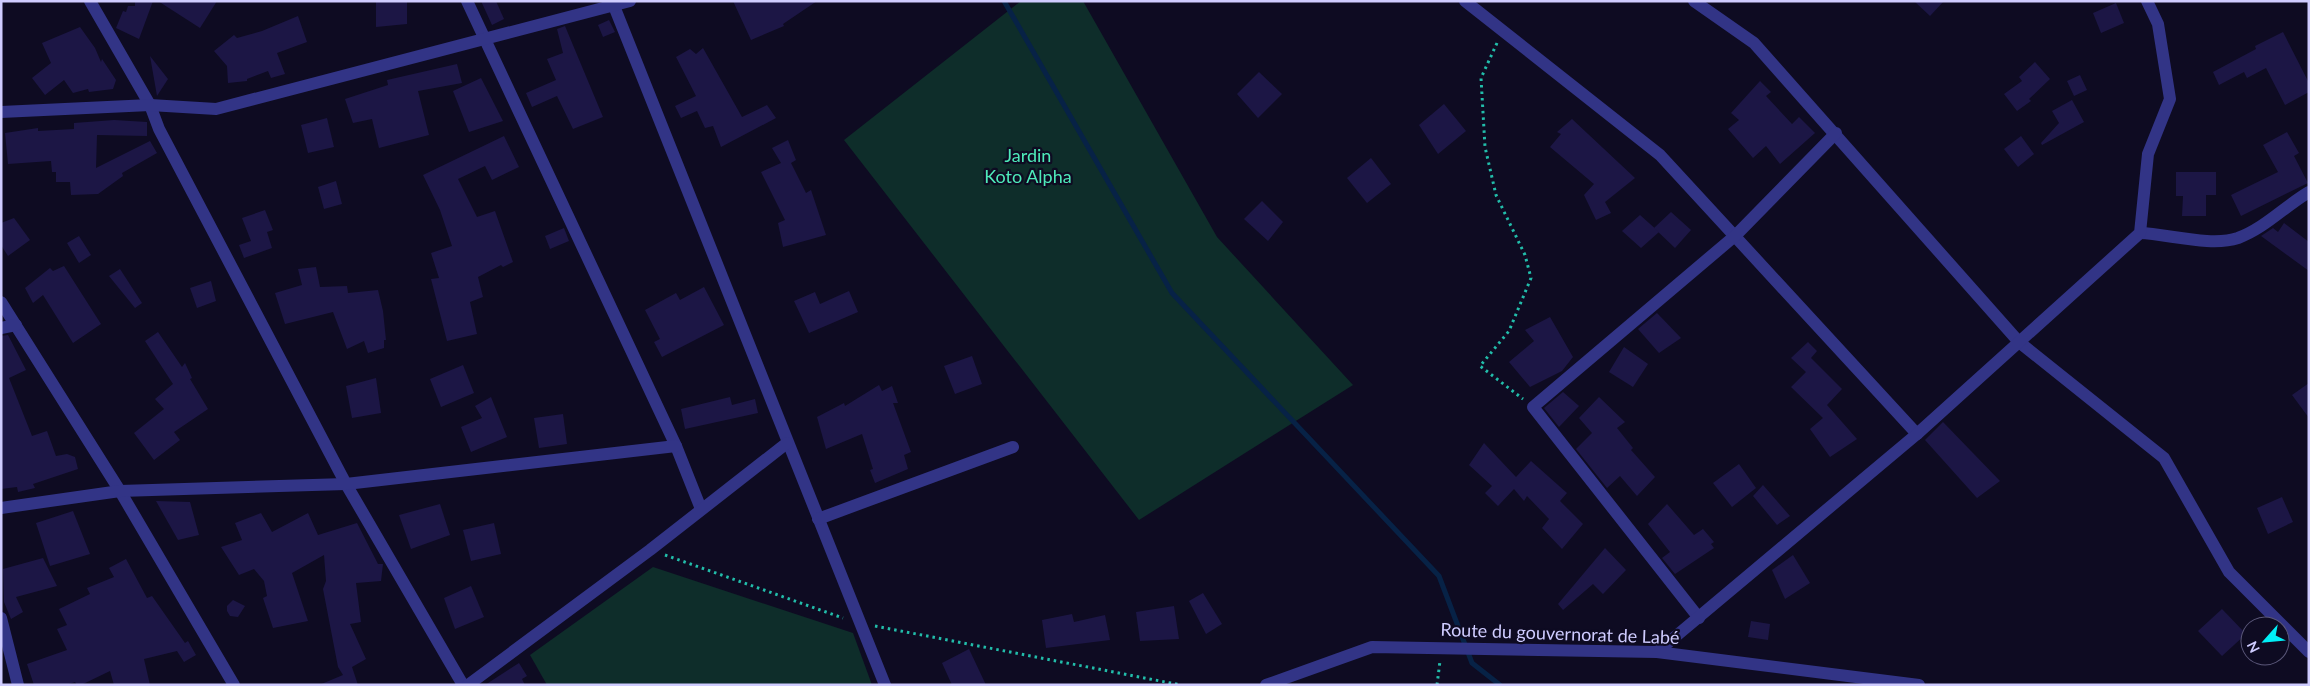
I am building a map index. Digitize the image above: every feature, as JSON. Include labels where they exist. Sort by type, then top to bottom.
[{"type":"street","points":[[90,1],[150,105],[159,129],[346,484],[463,685]]},
{"type":"street","points":[[467,1],[676,446],[701,509]]},
{"type":"street","points":[[1,112],[150,105],[216,109],[630,1]]},
{"type":"street","points":[[1465,1],[1660,155],[1736,235],[1917,434]]},
{"type":"street","points":[[1694,1],[1754,43],[2019,342],[2164,458],[2229,572],[2309,652]]},
{"type":"street","points":[[1657,652],[1917,434],[2140,233],[2148,154],[2170,100],[2158,24],[2147,1]]},
{"type":"street","points":[[613,4],[885,685]]},
{"type":"street","points":[[1699,618],[1533,408],[1736,235],[1836,134]]},
{"type":"street","points":[[2140,233],[2180,239],[2237,238],[2262,226],[2309,192]]},
{"type":"street","points":[[1,302],[120,491],[234,685]]},
{"type":"street","points":[[1,328],[16,325]]},
{"type":"street","points":[[468,685],[650,550],[787,443]]},
{"type":"street","points":[[1,508],[120,491],[346,484],[676,446]]},
{"type":"street","points":[[818,519],[1013,447]]},
{"type":"street","points":[[1,618],[18,685]]},
{"type":"street","name":"Route du gouvernorat de Labé","points":[[1266,685],[1372,647],[1657,652],[1919,685]]},
{"type":"path","points":[[1502,31],[1481,78],[1485,147],[1496,195],[1525,255],[1531,278],[1510,331],[1480,366],[1533,408]]},
{"type":"path","points":[[650,550],[860,624],[1181,685]]},
{"type":"path","points":[[1437,685],[1441,648]]},
{"type":"green space","name":"Jardin Koto Alpha","points":[[1021,1],[1083,1],[1217,237],[1353,385],[1139,520],[844,140]]},
{"type":"green space","points":[[653,567],[853,633],[872,685],[547,685],[530,655]]},
{"type":"building","points":[[135,1],[153,1],[139,39],[116,28],[123,11],[126,12],[128,6],[135,6]]},
{"type":"building","points":[[158,1],[217,1],[200,28]]},
{"type":"building","points":[[376,1],[407,1],[407,24],[376,27]]},
{"type":"building","points":[[481,1],[496,1],[504,19],[492,25]]},
{"type":"building","points":[[733,1],[817,1],[783,24],[784,26],[751,40]]},
{"type":"building","points":[[1914,1],[1944,1],[1930,16]]},
{"type":"building","points":[[2116,3],[2124,23],[2101,33],[2093,13]]},
{"type":"building","points":[[298,16],[307,42],[277,53],[285,74],[271,78],[268,71],[247,79],[247,81],[228,83],[227,66],[214,51],[234,35],[237,38],[262,31]]},
{"type":"building","points":[[609,20],[615,32],[603,37],[598,25]]},
{"type":"building","points":[[565,26],[603,117],[573,129],[557,96],[532,107],[526,93],[556,80],[547,59],[563,53],[557,29]]},
{"type":"building","points":[[80,27],[95,48],[101,62],[102,59],[116,80],[113,89],[89,92],[88,89],[73,93],[64,80],[45,95],[32,78],[51,63],[42,43]]},
{"type":"building","points":[[2283,32],[2309,83],[2309,92],[2285,105],[2266,68],[2247,78],[2244,72],[2219,85],[2213,72],[2256,49],[2255,46]]},
{"type":"building","points":[[703,48],[742,117],[767,105],[776,118],[721,147],[713,126],[705,128],[697,111],[681,118],[675,106],[696,96],[676,57],[690,49],[696,54]]},
{"type":"building","points":[[150,56],[168,79],[157,96]]},
{"type":"building","points":[[2035,62],[2050,79],[2029,99],[2031,101],[2017,111],[2004,94],[2022,81],[2019,77]]},
{"type":"building","points":[[457,64],[462,83],[418,91],[429,135],[379,148],[372,119],[353,123],[345,99],[388,85],[387,80]]},
{"type":"building","points":[[1259,72],[1282,94],[1258,118],[1237,94]]},
{"type":"building","points":[[2080,75],[2087,90],[2074,96],[2067,81]]},
{"type":"building","points":[[481,78],[503,121],[469,132],[453,91]]},
{"type":"building","points":[[1760,81],[1771,92],[1766,96],[1792,124],[1799,117],[1815,133],[1780,164],[1766,146],[1753,158],[1728,129],[1739,120],[1731,113]]},
{"type":"building","points":[[2072,100],[2084,122],[2042,145],[2041,143],[2059,123],[2052,111]]},
{"type":"building","points":[[1444,104],[1466,131],[1438,154],[1419,125]]},
{"type":"building","points":[[327,118],[334,147],[308,153],[301,125]]},
{"type":"building","points":[[1572,119],[1635,178],[1605,202],[1611,213],[1596,220],[1584,195],[1594,184],[1550,147],[1561,134],[1557,132]]},
{"type":"building","points":[[114,120],[147,122],[147,136],[97,135],[96,168],[150,141],[157,153],[122,173],[123,176],[98,194],[71,195],[70,182],[56,182],[56,172],[52,172],[51,161],[8,164],[5,133],[38,128],[38,131],[74,129],[74,123]]},
{"type":"building","points":[[2287,132],[2299,153],[2294,156],[2308,183],[2241,216],[2231,195],[2278,172],[2263,145]]},
{"type":"building","points":[[504,136],[519,167],[492,180],[485,166],[458,179],[477,217],[495,211],[513,262],[503,267],[501,265],[478,277],[483,297],[470,302],[477,334],[447,341],[431,279],[439,278],[431,253],[452,246],[440,210],[423,175]]},
{"type":"building","points":[[2021,136],[2034,154],[2018,167],[2004,149]]},
{"type":"building","points":[[788,140],[796,160],[791,163],[806,193],[811,190],[826,235],[783,247],[778,223],[785,220],[761,172],[781,163],[772,148]]},
{"type":"building","points":[[1371,158],[1391,184],[1367,203],[1347,178]]},
{"type":"building","points":[[2176,172],[2216,172],[2216,195],[2206,195],[2206,216],[2182,216],[2183,196],[2176,196]]},
{"type":"building","points":[[336,181],[342,204],[324,209],[318,187]]},
{"type":"building","points":[[1262,201],[1283,222],[1268,241],[1244,219]]},
{"type":"building","points":[[265,210],[273,230],[267,232],[272,248],[244,258],[239,245],[251,241],[242,218]]},
{"type":"building","points":[[1671,212],[1691,230],[1675,248],[1654,228]]},
{"type":"building","points":[[1640,215],[1659,232],[1641,248],[1622,231]]},
{"type":"building","points":[[14,218],[30,240],[8,256],[1,245],[1,223]]},
{"type":"building","points":[[2284,223],[2309,242],[2309,271],[2261,236],[2273,228],[2278,232]]},
{"type":"building","points":[[564,228],[569,241],[550,249],[545,236]]},
{"type":"building","points":[[79,236],[91,255],[79,263],[67,243]]},
{"type":"building","points":[[64,266],[101,324],[73,343],[43,295],[33,303],[25,288],[50,268],[53,271]]},
{"type":"building","points":[[316,267],[320,287],[347,286],[348,293],[378,290],[383,311],[386,340],[384,340],[384,348],[368,353],[364,341],[347,349],[333,312],[285,324],[275,293],[302,285],[298,269]]},
{"type":"building","points":[[120,269],[142,303],[135,308],[109,276]]},
{"type":"building","points":[[211,281],[216,301],[197,308],[190,288]]},
{"type":"building","points":[[704,287],[724,325],[662,357],[654,342],[660,339],[645,310],[676,293],[680,300]]},
{"type":"building","points":[[849,291],[858,312],[809,333],[794,301],[815,292],[820,304]]},
{"type":"building","points":[[1657,313],[1681,338],[1659,353],[1638,329]]},
{"type":"building","points":[[1550,317],[1573,357],[1562,371],[1530,387],[1509,362],[1534,341],[1525,330]]},
{"type":"building","points":[[158,332],[182,367],[185,363],[192,378],[190,379],[208,409],[174,432],[180,440],[154,460],[134,433],[164,409],[155,399],[173,384],[145,341]]},
{"type":"building","points":[[8,335],[26,370],[9,378],[32,436],[47,431],[56,456],[67,454],[75,457],[78,469],[33,484],[35,488],[18,492],[17,487],[1,489],[1,336]]},
{"type":"building","points":[[1808,342],[1817,351],[1811,358],[1842,389],[1827,405],[1857,439],[1830,457],[1810,429],[1823,418],[1791,387],[1806,372],[1791,358]]},
{"type":"building","points":[[1624,347],[1648,364],[1633,387],[1609,372]]},
{"type":"building","points":[[972,356],[982,384],[955,394],[944,366]]},
{"type":"building","points":[[463,365],[474,393],[441,407],[430,379]]},
{"type":"building","points":[[376,378],[381,413],[352,418],[346,386]]},
{"type":"building","points":[[2309,383],[2309,418],[2292,395]]},
{"type":"building","points":[[879,385],[882,391],[892,386],[898,403],[893,403],[911,452],[904,455],[908,469],[875,483],[870,470],[873,469],[862,434],[826,449],[817,417],[844,403],[845,406]]},
{"type":"building","points":[[1563,392],[1579,406],[1559,427],[1544,408]]},
{"type":"building","points":[[491,397],[507,437],[471,452],[461,427],[482,418],[475,406]]},
{"type":"building","points":[[730,397],[732,405],[755,399],[758,413],[685,429],[681,409]]},
{"type":"building","points":[[1599,397],[1625,422],[1617,428],[1633,448],[1631,450],[1655,477],[1637,496],[1620,476],[1607,488],[1576,449],[1592,433],[1579,418]]},
{"type":"building","points":[[563,414],[567,444],[539,448],[534,418]]},
{"type":"building","points":[[1943,422],[2000,481],[1977,498],[1925,440]]},
{"type":"building","points":[[1484,443],[1516,477],[1531,461],[1567,493],[1560,501],[1583,524],[1562,549],[1542,528],[1549,519],[1527,496],[1524,501],[1514,489],[1498,506],[1485,493],[1492,486],[1469,465]]},
{"type":"building","points":[[1739,464],[1756,488],[1732,507],[1713,483]]},
{"type":"building","points":[[1763,485],[1790,516],[1777,525],[1753,496]]},
{"type":"building","points":[[2282,497],[2293,522],[2268,534],[2257,508]]},
{"type":"building","points":[[156,501],[190,502],[199,535],[178,540]]},
{"type":"building","points":[[440,504],[450,535],[411,549],[399,515]]},
{"type":"building","points":[[1667,504],[1694,535],[1703,529],[1714,542],[1711,544],[1714,548],[1675,574],[1662,558],[1670,552],[1648,524]]},
{"type":"building","points":[[73,511],[90,554],[50,566],[36,523]]},
{"type":"building","points":[[261,513],[272,532],[308,513],[318,535],[357,523],[378,564],[383,564],[381,581],[356,583],[361,622],[350,624],[366,659],[352,667],[358,685],[319,685],[343,675],[338,667],[323,589],[326,581],[324,555],[292,573],[308,621],[273,628],[263,598],[267,596],[264,581],[254,569],[239,575],[221,547],[242,540],[235,523]]},
{"type":"building","points":[[494,523],[501,554],[471,561],[463,530]]},
{"type":"building","points":[[1605,548],[1626,570],[1603,594],[1593,584],[1563,610],[1558,604]]},
{"type":"building","points":[[1793,555],[1810,583],[1785,599],[1772,570]]},
{"type":"building","points":[[43,558],[57,586],[16,597],[23,612],[11,619],[4,602],[3,569]]},
{"type":"building","points":[[126,559],[147,598],[152,596],[185,643],[188,641],[196,655],[184,662],[177,651],[144,659],[150,685],[114,685],[110,671],[81,685],[77,685],[75,682],[66,685],[34,685],[27,664],[67,650],[57,629],[67,625],[59,609],[90,594],[87,588],[114,577],[109,568]]},
{"type":"building","points":[[471,586],[484,617],[455,629],[444,598]]},
{"type":"building","points":[[1203,593],[1222,624],[1206,634],[1189,601]]},
{"type":"building","points":[[233,600],[245,606],[238,617],[230,616],[227,611],[227,606]]},
{"type":"building","points":[[1174,606],[1179,639],[1140,641],[1136,612]]},
{"type":"building","points":[[2222,609],[2240,628],[2240,640],[2222,656],[2198,631]]},
{"type":"building","points":[[1072,614],[1074,622],[1105,615],[1110,640],[1046,648],[1042,620]]},
{"type":"building","points":[[1751,621],[1770,624],[1768,640],[1748,637]]},
{"type":"building","points":[[969,649],[986,685],[952,685],[942,663]]},
{"type":"building","points":[[519,663],[527,676],[522,679],[525,685],[485,685]]},
{"type":"waterway","points":[[1004,1],[1172,293],[1439,576],[1472,663],[1500,685]]}]
